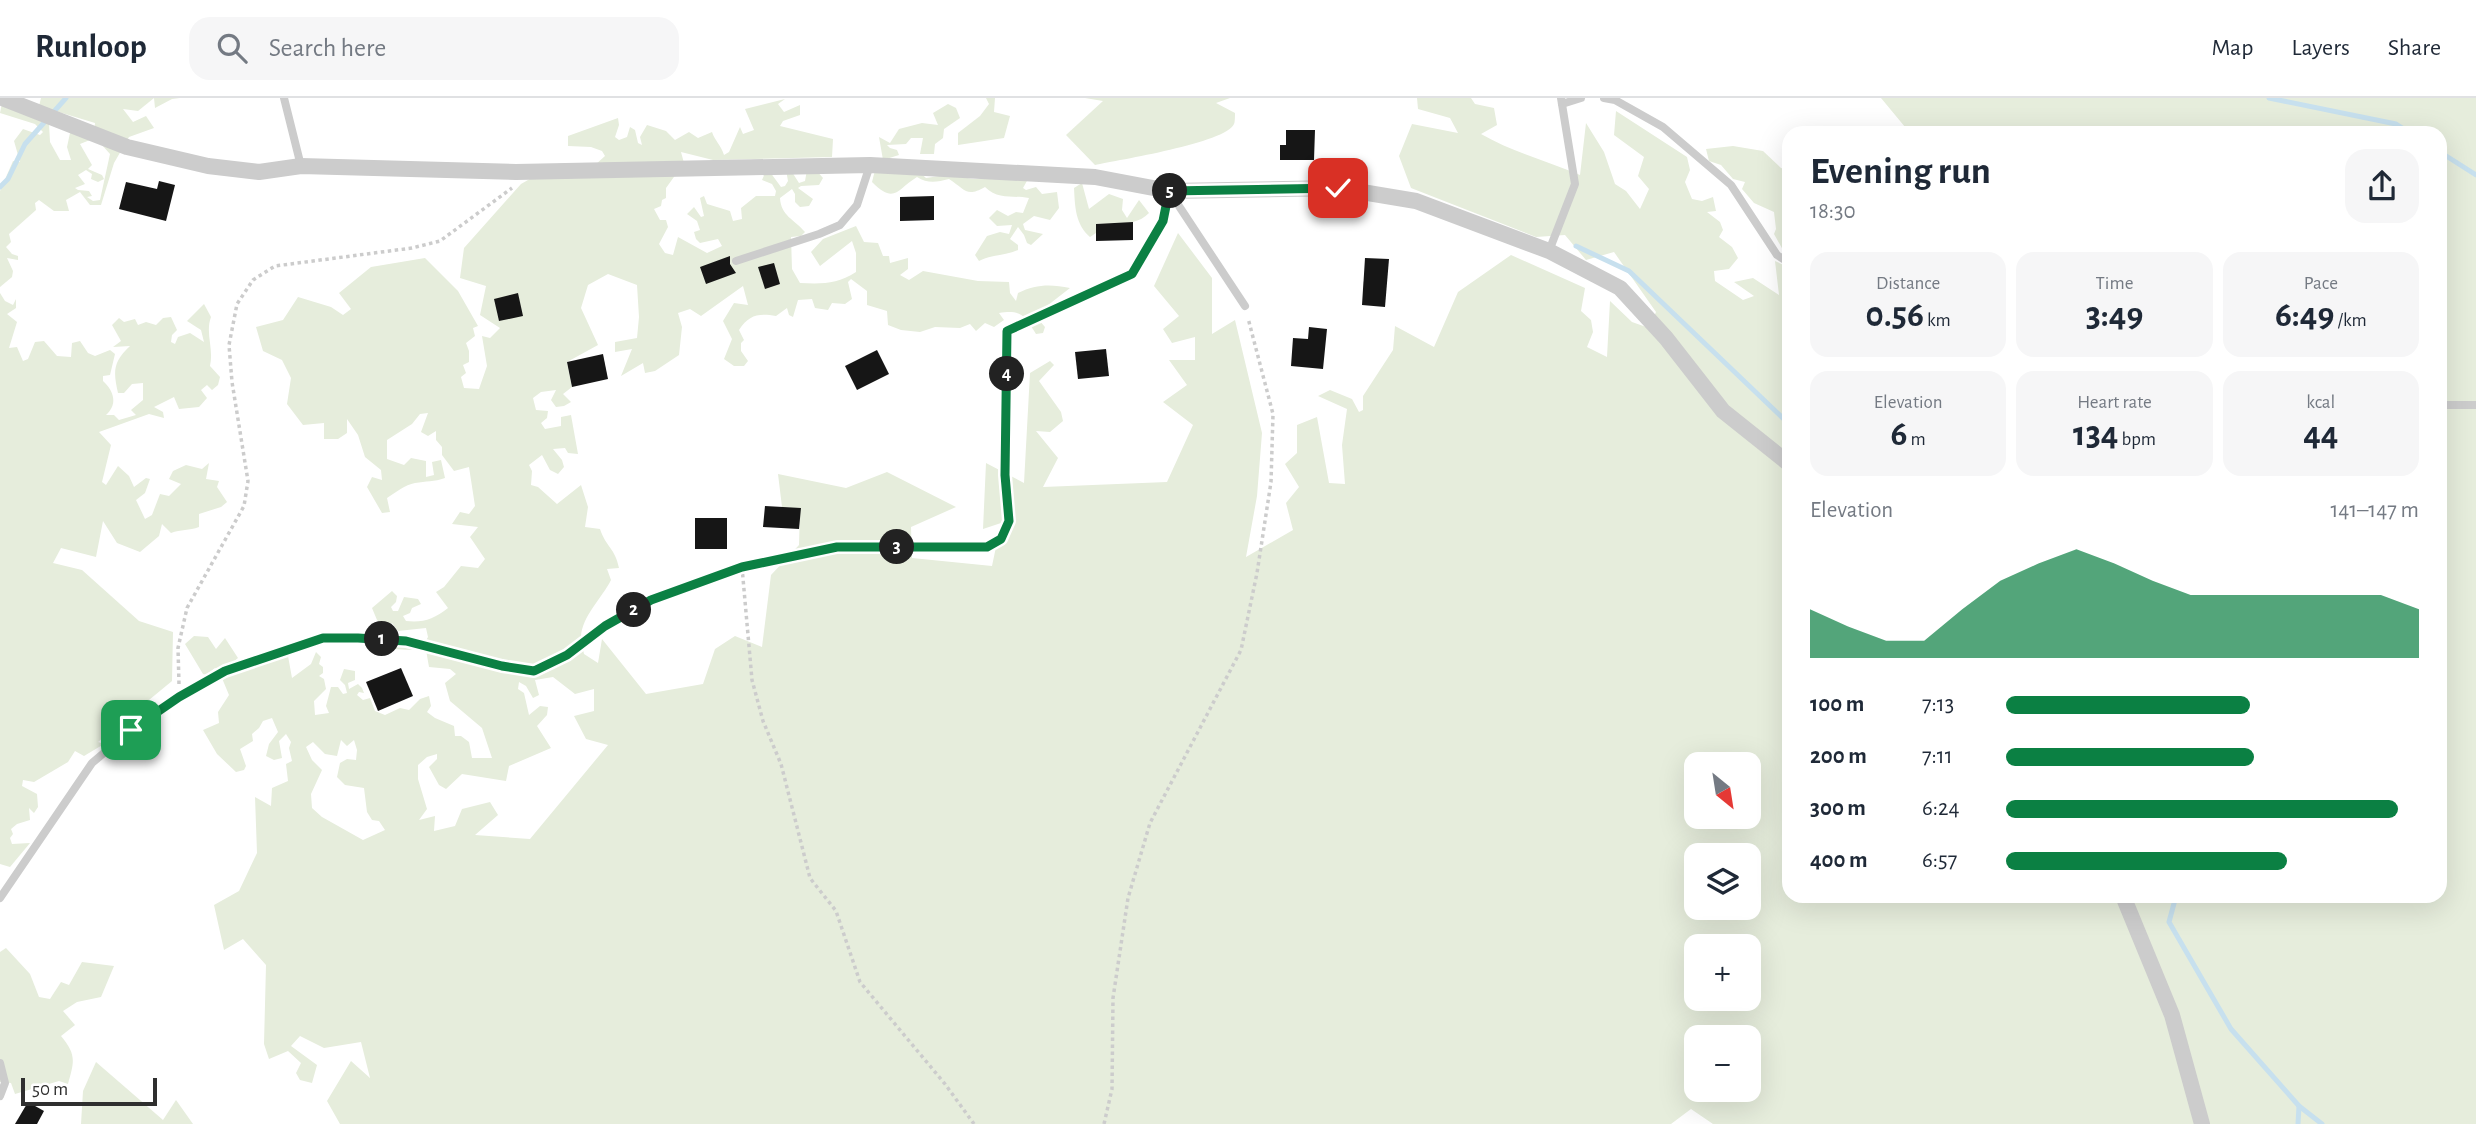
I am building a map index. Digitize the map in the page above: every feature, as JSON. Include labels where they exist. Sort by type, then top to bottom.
[{"type":"street","points":[[2,98],[127,147],[208,166],[258,172],[301,166],[516,172],[870,165],[1095,177],[1169,191],[1338,188],[1416,201],[1549,251],[1620,288],[1666,338],[1723,411],[1782,458]]},
{"type":"street","points":[[2126,903],[2172,1015],[2202,1124]]},
{"type":"lane","points":[[284,98],[301,166]]},
{"type":"lane","points":[[1549,251],[1575,184],[1562,101],[1581,98]]},
{"type":"lane","points":[[1604,98],[1615,100],[1663,127],[1731,185],[1777,255],[1782,258]]},
{"type":"lane","points":[[736,261],[840,225],[856,205],[870,165]]},
{"type":"lane","points":[[1169,191],[1245,306]]},
{"type":"lane","points":[[1007,331],[1132,274],[1163,221],[1169,191]]},
{"type":"lane","points":[[2447,405],[2476,405]]},
{"type":"lane","points":[[0,898],[92,763],[131,730],[179,697],[225,671],[323,638],[406,641]]},
{"type":"lane","points":[[0,1063],[5,1083],[0,1096]]},
{"type":"path","points":[[179,697],[178,648],[187,608],[244,506],[248,481],[232,382],[229,345],[237,304],[253,280],[275,267],[412,248],[440,241],[511,191],[516,172]]},
{"type":"path","points":[[1104,1124],[1112,1089],[1114,998],[1128,898],[1150,823],[1241,650],[1257,573],[1271,482],[1273,414],[1245,306]]},
{"type":"path","points":[[406,641],[502,666],[534,671],[567,655],[605,626],[651,600],[742,567],[837,547],[987,547],[1001,539],[1009,521],[1005,475],[1007,331]]},
{"type":"path","points":[[742,567],[752,680],[763,721],[781,764],[810,878],[836,911],[860,982],[945,1084],[974,1124]]},
{"type":"green space","points":[[41,98],[154,98],[138,111],[123,109],[133,122],[146,116],[154,128],[129,137],[114,163],[101,205],[90,205],[80,192],[66,200],[69,211],[54,211],[39,200],[35,203],[36,210],[9,234],[11,242],[6,247],[18,256],[18,260],[7,258],[13,271],[12,277],[0,287],[0,191],[13,161],[20,162],[14,141],[23,129],[40,135],[43,132],[35,124],[0,113],[2,103],[49,124],[50,142],[60,160],[71,160],[67,147],[70,133],[79,132],[90,140],[80,144],[92,165],[88,169],[102,175],[104,179],[98,182],[91,179],[92,174],[86,170],[78,175],[85,184],[75,188],[89,191],[92,196],[87,197],[93,201],[100,200],[110,154],[94,136],[95,123],[39,106]]},
{"type":"green space","points":[[154,98],[180,98],[155,108]]},
{"type":"green space","points":[[986,98],[995,98],[994,112],[1010,116],[1004,138],[958,145],[958,133],[980,116],[989,104]]},
{"type":"green space","points":[[1085,98],[1230,98],[1216,103],[1235,113],[1235,122],[1227,131],[1193,144],[1095,165],[1066,135],[1103,101]]},
{"type":"green space","points":[[1417,98],[1471,98],[1475,104],[1494,108],[1497,125],[1481,134],[1580,175],[1586,123],[1604,152],[1615,184],[1626,191],[1640,209],[1649,189],[1638,176],[1644,157],[1614,135],[1616,111],[1687,157],[1690,170],[1685,182],[1692,199],[1702,201],[1713,197],[1716,211],[1707,212],[1720,222],[1723,230],[1719,237],[1732,247],[1738,258],[1729,269],[1714,271],[1715,281],[1743,300],[1754,296],[1734,282],[1753,278],[1779,295],[1775,261],[1782,264],[1782,903],[2447,903],[2447,126],[1904,126],[1881,98],[2476,98],[2476,1124],[1713,1124],[1691,1109],[1671,1124],[340,1124],[327,1101],[351,1061],[370,1078],[361,1042],[324,1048],[300,1036],[291,1046],[317,1065],[312,1083],[300,1080],[296,1073],[301,1063],[288,1051],[269,1059],[264,1044],[266,965],[243,939],[224,950],[214,905],[239,891],[257,853],[255,797],[271,806],[272,788],[288,781],[286,764],[292,761],[289,748],[291,742],[286,734],[279,741],[282,758],[274,760],[266,756],[269,744],[278,732],[272,718],[263,721],[252,734],[253,741],[240,749],[246,766],[244,770],[236,772],[217,754],[203,730],[219,723],[218,712],[229,695],[219,671],[215,668],[206,675],[203,674],[185,644],[194,636],[208,637],[216,649],[225,638],[238,658],[232,663],[236,671],[288,656],[292,678],[311,664],[316,652],[321,657],[319,664],[323,667],[323,673],[319,676],[324,679],[326,689],[314,701],[315,715],[329,713],[326,706],[331,687],[338,687],[343,694],[347,693],[340,680],[344,669],[355,671],[355,680],[348,683],[349,689],[358,684],[364,693],[359,692],[357,695],[363,700],[370,698],[375,711],[385,715],[400,708],[409,710],[420,699],[429,696],[431,706],[427,712],[454,726],[455,736],[461,736],[469,742],[472,758],[492,758],[482,728],[450,701],[445,683],[456,674],[450,669],[429,667],[426,650],[418,647],[411,650],[393,649],[396,635],[407,635],[425,642],[428,637],[426,628],[398,631],[392,623],[385,626],[377,620],[372,608],[392,591],[397,596],[391,607],[393,611],[398,611],[404,597],[418,599],[421,604],[403,616],[406,621],[423,621],[433,617],[448,608],[436,592],[444,587],[461,566],[478,568],[485,559],[470,537],[478,527],[452,524],[460,512],[469,514],[475,506],[469,467],[454,471],[442,455],[442,447],[436,440],[436,431],[428,436],[421,432],[428,413],[420,414],[412,424],[387,440],[387,459],[404,465],[411,458],[426,461],[426,477],[434,475],[432,462],[441,460],[445,478],[404,487],[387,498],[390,512],[382,513],[367,487],[372,477],[382,480],[381,470],[365,457],[358,435],[347,419],[347,433],[338,439],[324,439],[324,423],[303,425],[287,404],[291,378],[282,360],[263,351],[256,327],[283,320],[298,297],[331,307],[343,315],[351,309],[339,293],[371,267],[425,258],[458,291],[478,326],[473,328],[475,336],[466,343],[469,362],[463,365],[466,373],[461,377],[464,388],[479,389],[487,366],[482,336],[490,338],[500,328],[480,315],[486,286],[460,278],[464,248],[521,184],[535,176],[585,174],[605,156],[602,151],[591,147],[568,146],[568,136],[618,118],[615,137],[619,140],[627,137],[630,127],[635,130],[638,143],[642,145],[640,137],[647,125],[666,131],[675,140],[689,132],[698,138],[712,132],[724,155],[729,152],[740,127],[743,134],[754,130],[745,109],[785,99],[778,104],[784,112],[800,105],[800,115],[783,121],[780,126],[833,139],[832,157],[713,160],[681,152],[684,163],[666,188],[666,198],[662,200],[661,206],[654,209],[660,220],[666,220],[668,227],[659,244],[665,253],[673,255],[678,237],[707,253],[722,246],[718,239],[700,243],[696,239],[694,232],[700,230],[697,221],[687,214],[694,207],[701,217],[704,216],[700,198],[704,196],[707,204],[730,211],[733,221],[742,219],[741,208],[756,196],[775,196],[776,191],[772,184],[762,180],[766,171],[770,172],[781,187],[788,181],[786,170],[792,172],[799,183],[805,181],[807,170],[816,170],[823,178],[819,185],[798,188],[813,199],[809,206],[800,207],[795,202],[792,189],[780,198],[785,213],[805,232],[801,236],[791,237],[792,269],[800,283],[830,282],[856,272],[856,253],[852,241],[820,266],[811,252],[823,239],[856,226],[864,242],[878,243],[883,256],[889,256],[890,263],[908,258],[908,269],[900,275],[909,280],[923,271],[978,281],[1009,282],[1010,293],[1016,301],[1018,293],[1037,286],[1070,288],[1043,309],[1039,320],[1045,327],[1043,333],[1036,334],[1022,315],[1013,312],[999,313],[1004,320],[994,327],[985,323],[976,331],[970,324],[960,328],[935,327],[920,332],[901,330],[888,325],[887,311],[867,305],[867,291],[851,279],[848,282],[852,299],[845,304],[832,303],[828,310],[815,308],[812,299],[798,300],[793,317],[789,315],[787,308],[776,316],[759,315],[750,318],[739,330],[744,340],[741,343],[741,351],[748,361],[744,366],[734,366],[724,359],[732,339],[723,321],[734,303],[748,305],[743,286],[701,316],[690,309],[678,313],[682,327],[679,355],[655,371],[645,373],[643,363],[621,376],[632,349],[615,352],[615,342],[637,338],[637,285],[608,274],[588,285],[581,308],[598,345],[567,362],[572,387],[563,394],[571,402],[556,407],[551,400],[556,390],[541,392],[533,398],[536,410],[548,411],[547,418],[541,423],[545,429],[561,426],[561,417],[571,415],[578,454],[568,453],[565,448],[553,449],[564,467],[558,474],[550,470],[542,455],[529,465],[532,471],[531,485],[538,487],[557,504],[581,485],[588,507],[585,527],[600,529],[619,568],[607,569],[611,580],[582,629],[584,654],[598,663],[602,639],[646,694],[703,684],[715,649],[735,636],[762,647],[771,575],[799,545],[800,509],[782,507],[778,474],[846,488],[887,472],[956,507],[911,527],[912,558],[992,566],[1001,523],[983,529],[986,463],[1024,483],[1030,373],[1050,361],[1054,365],[1039,381],[1061,412],[1063,421],[1050,432],[1036,431],[1058,458],[1043,487],[1167,482],[1193,425],[1163,402],[1187,385],[1169,360],[1195,360],[1195,337],[1172,343],[1163,329],[1179,316],[1154,286],[1178,233],[1212,278],[1212,334],[1235,320],[1262,433],[1257,496],[1246,557],[1293,530],[1286,503],[1299,487],[1285,464],[1297,453],[1297,425],[1317,417],[1329,483],[1345,484],[1342,445],[1347,409],[1318,396],[1330,390],[1352,399],[1359,412],[1363,410],[1363,396],[1393,350],[1395,326],[1434,347],[1458,292],[1511,255],[1585,288],[1581,311],[1591,320],[1593,332],[1587,347],[1607,357],[1610,301],[1632,322],[1649,328],[1656,312],[1614,252],[1586,260],[1565,235],[1536,237],[1411,188],[1399,156],[1412,124],[1458,133],[1450,118],[1418,109]],"holes":[[[553,677],[575,694],[594,689],[594,711],[574,716],[586,739],[608,745],[530,839],[475,835],[498,815],[490,802],[462,809],[455,826],[434,831],[435,816],[419,820],[427,809],[418,779],[418,765],[427,757],[437,754],[437,759],[429,767],[439,785],[446,789],[462,774],[506,781],[509,766],[551,748],[537,726],[547,715],[548,707],[540,706],[529,715],[524,693],[518,689],[519,682],[526,686],[533,698],[539,695],[535,680]],[[341,740],[347,746],[354,740],[356,760],[347,759],[340,763],[337,777],[345,785],[364,788],[367,812],[372,820],[379,821],[385,830],[363,840],[322,817],[312,808],[311,794],[322,770],[312,760],[306,747],[313,742],[325,754],[337,756]]]},
{"type":"green space","points":[[948,104],[956,108],[960,118],[944,129],[943,138],[935,144],[934,154],[920,154],[923,138],[911,138],[906,144],[887,145],[897,150],[899,155],[883,160],[879,137],[890,143],[899,129],[922,123],[938,125],[933,113]]},
{"type":"green space","points":[[1733,146],[1763,151],[1782,168],[1782,248],[1774,234],[1774,212],[1754,203],[1742,189],[1745,182],[1733,179],[1721,165],[1709,161],[1706,149]]},
{"type":"green space","points":[[875,170],[917,170],[926,178],[946,175],[974,179],[1028,179],[1023,188],[1026,190],[1036,187],[1042,194],[1057,192],[1059,208],[1050,220],[1034,216],[1023,224],[1025,230],[1043,234],[1031,245],[1018,227],[1010,239],[1018,245],[1018,250],[979,261],[975,255],[987,236],[1000,232],[1009,234],[1012,225],[997,226],[989,218],[997,210],[1008,216],[1016,212],[1023,213],[1029,198],[1000,195],[985,187],[969,192],[949,179],[933,182],[917,177],[891,194],[872,182]]},
{"type":"green space","points":[[1082,183],[1089,209],[1109,194],[1123,199],[1122,210],[1127,218],[1139,200],[1149,213],[1131,222],[1096,224],[1096,233],[1090,237],[1081,226],[1076,208],[1074,188]]},
{"type":"green space","points":[[0,293],[5,301],[13,305],[16,299],[16,308],[7,314],[17,322],[9,348],[17,347],[23,361],[28,359],[35,342],[44,341],[57,356],[71,357],[72,343],[80,341],[88,353],[95,356],[110,350],[115,354],[110,375],[103,376],[103,381],[113,398],[110,411],[106,415],[114,415],[119,420],[136,415],[131,410],[143,400],[143,383],[132,384],[124,393],[118,393],[115,379],[117,362],[130,346],[113,347],[121,341],[112,325],[119,318],[124,322],[135,319],[138,325],[146,322],[156,325],[163,318],[171,317],[177,330],[172,335],[171,342],[175,344],[178,337],[190,333],[204,342],[201,330],[187,321],[204,304],[211,317],[210,366],[220,377],[218,385],[212,390],[207,385],[201,390],[207,398],[199,407],[179,409],[174,397],[154,407],[163,412],[164,418],[149,414],[99,432],[111,445],[102,482],[106,485],[118,466],[129,476],[134,487],[146,478],[150,479],[145,493],[136,500],[145,519],[152,515],[160,494],[169,496],[181,484],[169,479],[173,471],[186,465],[202,469],[209,463],[206,479],[219,481],[217,487],[227,502],[221,507],[199,514],[199,527],[171,533],[162,524],[159,536],[140,552],[117,543],[103,521],[96,557],[61,548],[53,563],[82,570],[139,621],[173,632],[172,681],[98,742],[104,744],[84,756],[75,751],[68,762],[34,782],[23,780],[22,786],[37,794],[38,807],[34,813],[29,808],[30,820],[11,829],[12,844],[30,843],[10,867],[0,864]]},
{"type":"green space","points":[[6,948],[30,974],[39,997],[50,999],[61,982],[69,985],[82,962],[114,966],[101,997],[77,1002],[63,1011],[75,1025],[61,1036],[70,1048],[73,1059],[68,1084],[59,1081],[15,1094],[11,1083],[0,1082],[0,952]]},
{"type":"green space","points":[[96,1062],[163,1120],[176,1100],[193,1124],[81,1124],[83,1091]]},
{"type":"building","points":[[1286,130],[1315,130],[1314,160],[1280,160],[1280,145],[1286,145]]},
{"type":"building","points":[[159,181],[175,185],[166,221],[119,209],[126,182],[157,189]]},
{"type":"building","points":[[934,196],[934,220],[900,221],[900,197]]},
{"type":"building","points":[[1133,222],[1133,240],[1096,241],[1096,224]]},
{"type":"building","points":[[730,256],[730,264],[736,273],[706,284],[700,267]]},
{"type":"building","points":[[1365,258],[1389,259],[1385,307],[1362,305]]},
{"type":"building","points":[[774,263],[780,284],[765,289],[758,267]]},
{"type":"building","points":[[518,293],[523,316],[499,321],[494,299]]},
{"type":"building","points":[[1309,327],[1327,329],[1323,369],[1291,366],[1293,338],[1308,339]]},
{"type":"building","points":[[1106,349],[1109,376],[1078,379],[1075,352]]},
{"type":"building","points":[[877,350],[889,374],[857,390],[845,366]]},
{"type":"building","points":[[603,354],[608,379],[572,387],[567,362]]},
{"type":"building","points":[[765,506],[801,508],[799,529],[763,527]]},
{"type":"building","points":[[695,518],[727,518],[727,549],[695,549]]},
{"type":"building","points":[[401,668],[413,696],[378,711],[366,682]]},
{"type":"building","points":[[28,1102],[44,1111],[37,1124],[15,1124]]},
{"type":"waterway","points":[[0,187],[8,179],[25,144],[66,98]]},
{"type":"waterway","points":[[2269,98],[2399,126]]},
{"type":"waterway","points":[[2447,156],[2476,175]]},
{"type":"waterway","points":[[1576,246],[1629,271],[1782,417]]},
{"type":"waterway","points":[[2174,903],[2169,922],[2231,1029],[2299,1106],[2322,1124]]},
{"type":"waterway","points":[[2298,1124],[2299,1106]]},
{"type":"route","points":[[131,730],[179,697],[225,671],[323,638],[406,641],[502,666],[534,671],[567,655],[605,626],[651,600],[742,567],[793,554],[837,547],[987,547],[1001,539],[1009,521],[1005,475],[1007,331],[1132,274],[1163,221],[1169,191],[1338,188]]}]
